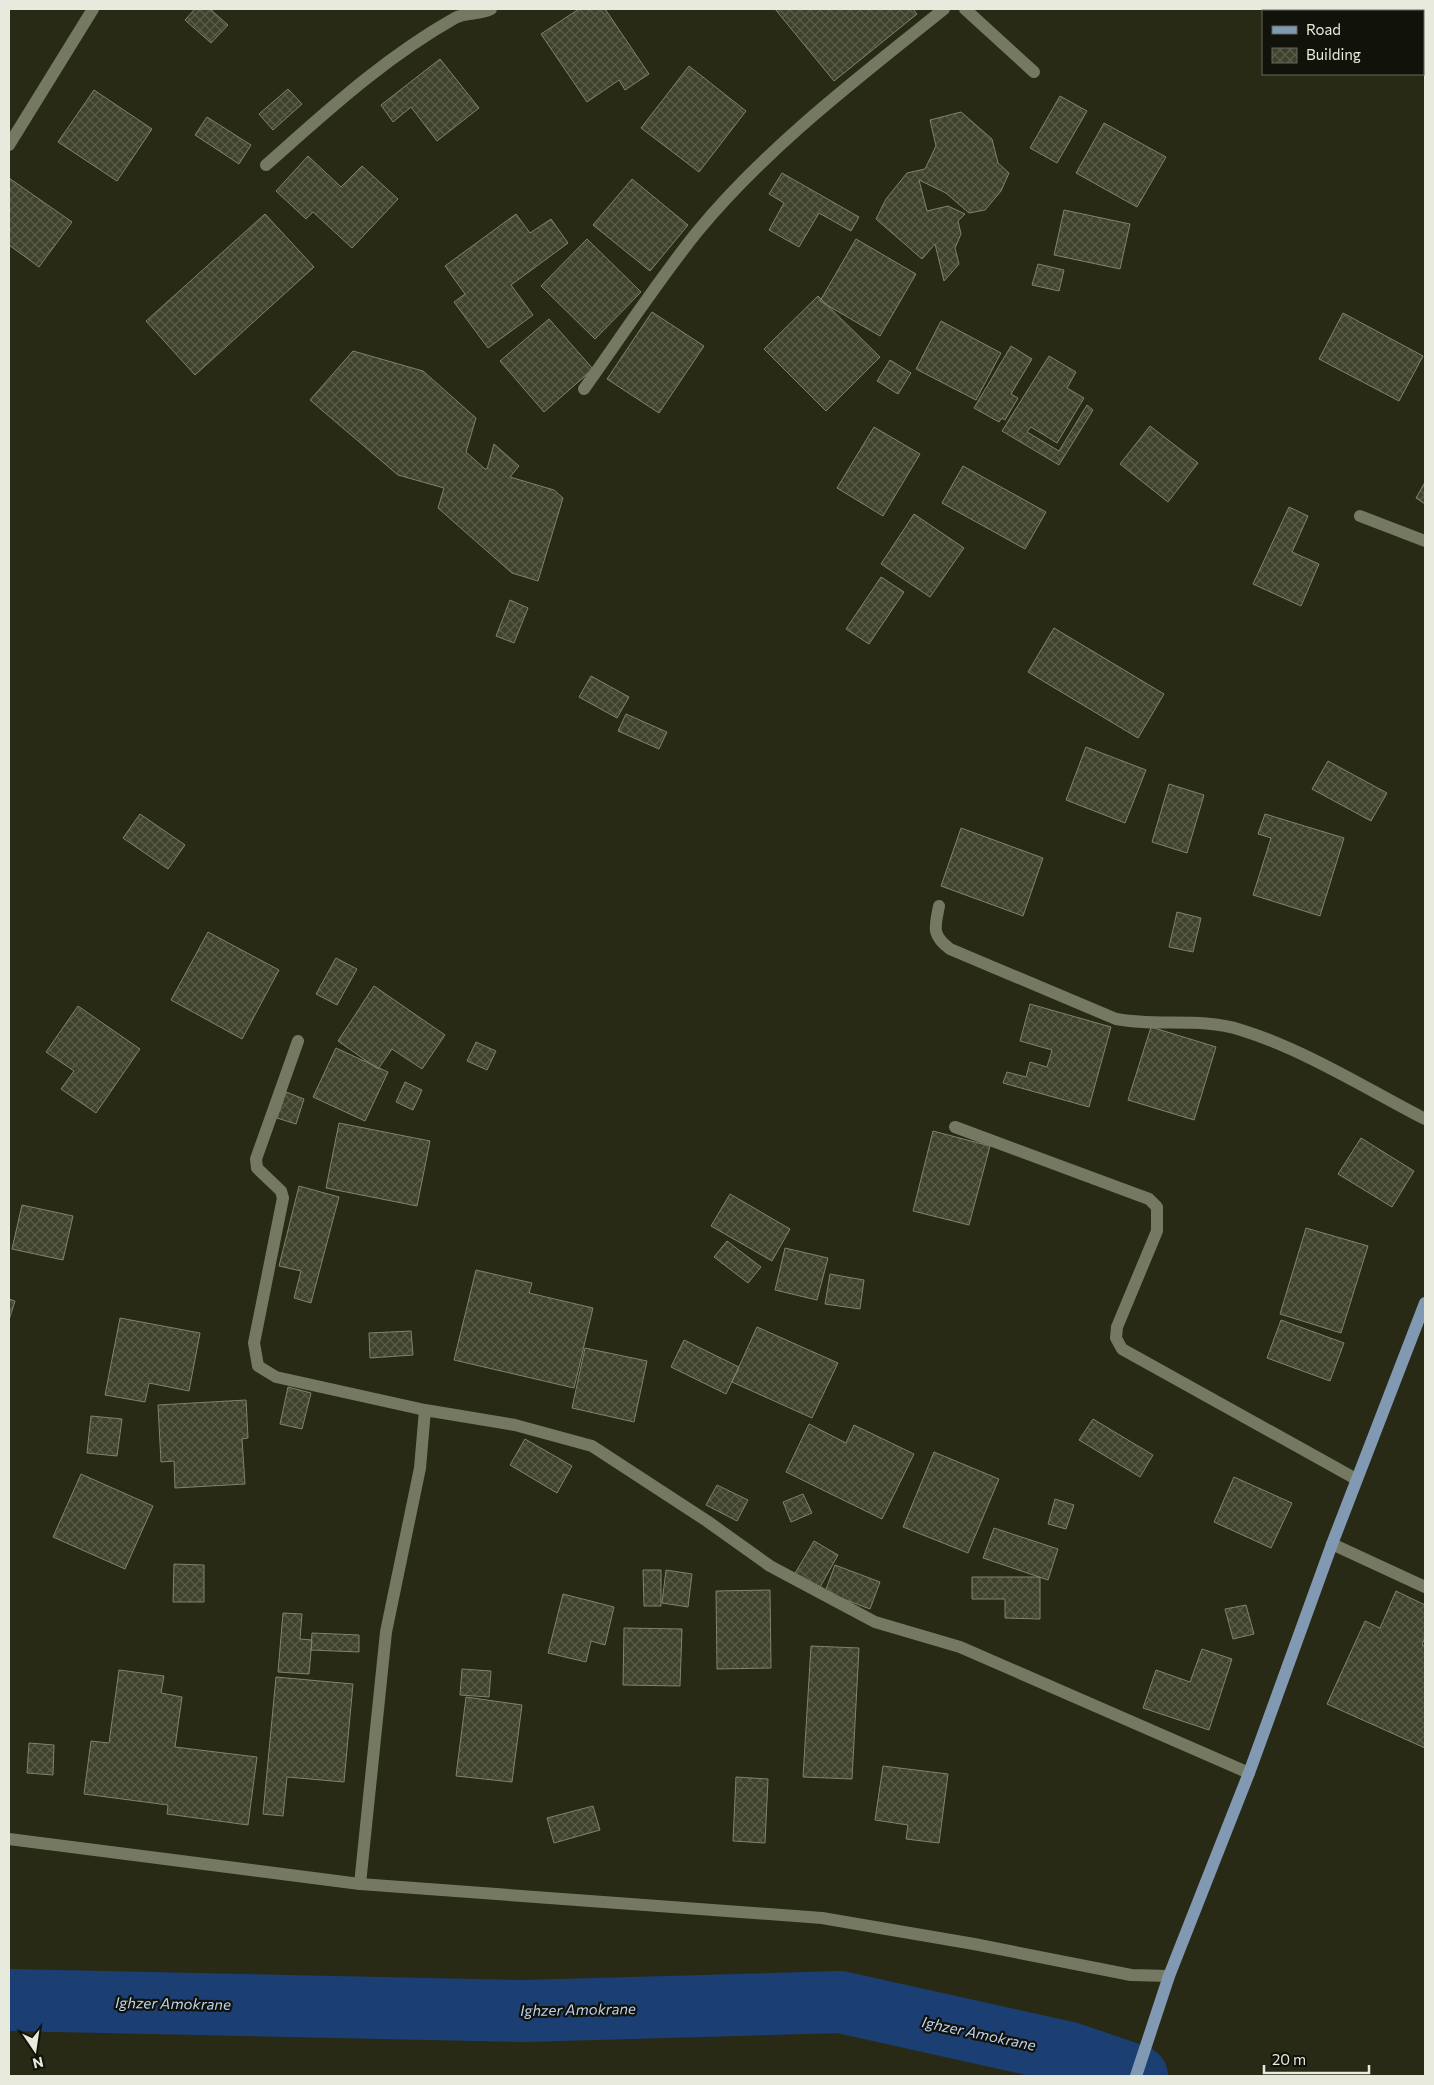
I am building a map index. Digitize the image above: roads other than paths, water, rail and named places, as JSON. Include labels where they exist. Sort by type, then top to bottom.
[{"type":"main road","points":[[1136,2076],[1169,1976],[1249,1772],[1356,1479],[1425,1303]]},
{"type":"street","points":[[9,145],[92,9]]},
{"type":"street","points":[[266,165],[361,80],[392,56],[457,16],[492,9]]},
{"type":"street","points":[[584,389],[697,233],[754,170],[849,85],[944,9]]},
{"type":"street","points":[[965,9],[1034,72]]},
{"type":"street","points":[[1360,516],[1425,541]]},
{"type":"street","points":[[939,906],[935,930],[940,942],[950,949],[1116,1018],[1132,1022],[1202,1022],[1240,1030],[1302,1056],[1425,1119]]},
{"type":"street","points":[[298,1041],[256,1159],[257,1168],[281,1191],[283,1198],[254,1343],[258,1366],[276,1377],[425,1410],[515,1425],[592,1446],[707,1521],[770,1566],[875,1622],[960,1647],[1249,1772]]},
{"type":"street","points":[[955,1127],[1149,1199],[1157,1207],[1157,1231],[1117,1327],[1116,1338],[1122,1349],[1356,1479]]},
{"type":"street","points":[[360,1884],[386,1632],[420,1468],[425,1410]]},
{"type":"street","points":[[1332,1544],[1425,1587]]},
{"type":"street","points":[[9,1839],[360,1884],[822,1918],[974,1944],[1132,1975],[1169,1976]]},
{"type":"waterway","name":"Ighzer Amokrane","points":[[9,2000],[525,2011],[840,2002],[1070,2053],[1137,2076]]}]
